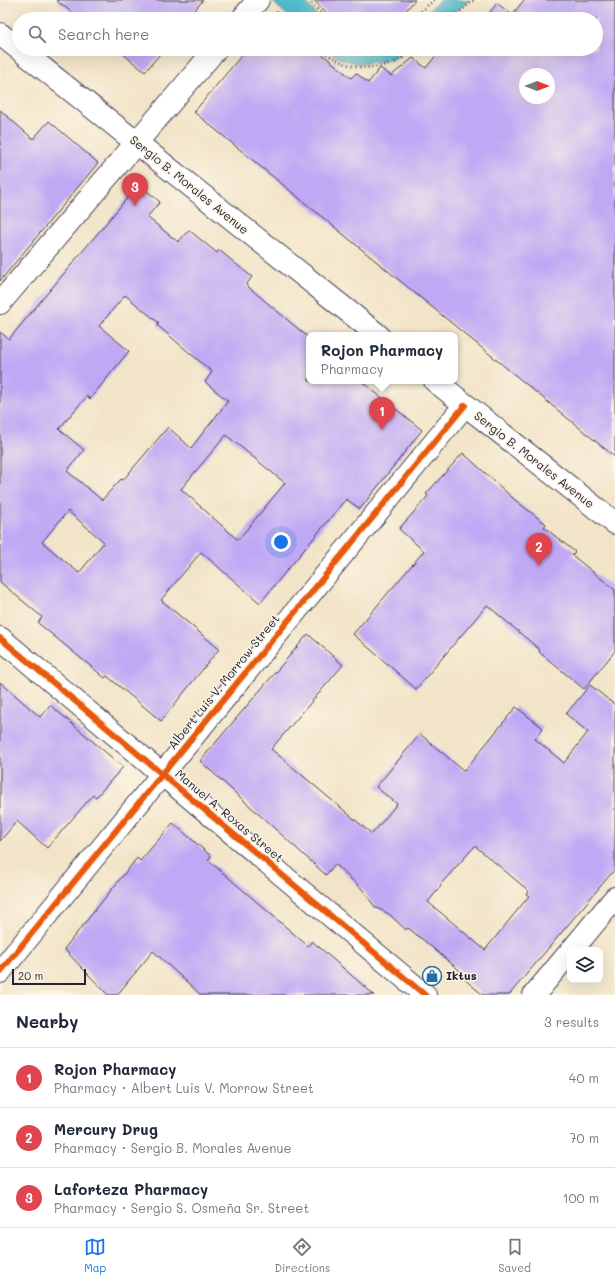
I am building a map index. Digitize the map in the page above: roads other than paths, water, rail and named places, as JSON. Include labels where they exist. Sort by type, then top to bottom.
[{"type":"street","points":[[248,12],[258,0]]},
{"type":"street","name":"Sergio B. Morales Avenue","points":[[0,34],[12,44]]},
{"type":"street","name":"Sergio B. Morales Avenue","points":[[27,56],[374,332]]},
{"type":"street","points":[[0,303],[210,56]]},
{"type":"street","name":"Sergio B. Morales Avenue","points":[[439,384],[615,523]]},
{"type":"street","name":"Albert Luis V. Morrow Street","points":[[0,972],[465,405]]},
{"type":"street","name":"Manuel A. Roxas Street","points":[[0,638],[425,995]]},
{"type":"street","points":[[574,947],[615,898]]},
{"type":"street","points":[[534,995],[567,956]]},
{"type":"water","points":[[271,0],[304,0],[314,12],[284,12]]},
{"type":"water","points":[[441,0],[469,0],[455,12],[427,12]]},
{"type":"water","points":[[335,56],[398,56],[391,60],[359,64]]},
{"type":"place","name":"Laforteza Pharmacy","points":[[135,206]]},
{"type":"place","name":"Rojon Pharmacy","points":[[382,430]]},
{"type":"place","name":"Mercury Drug","points":[[539,566]]},
{"type":"place","name":"Iktus","points":[[432,976]]}]
